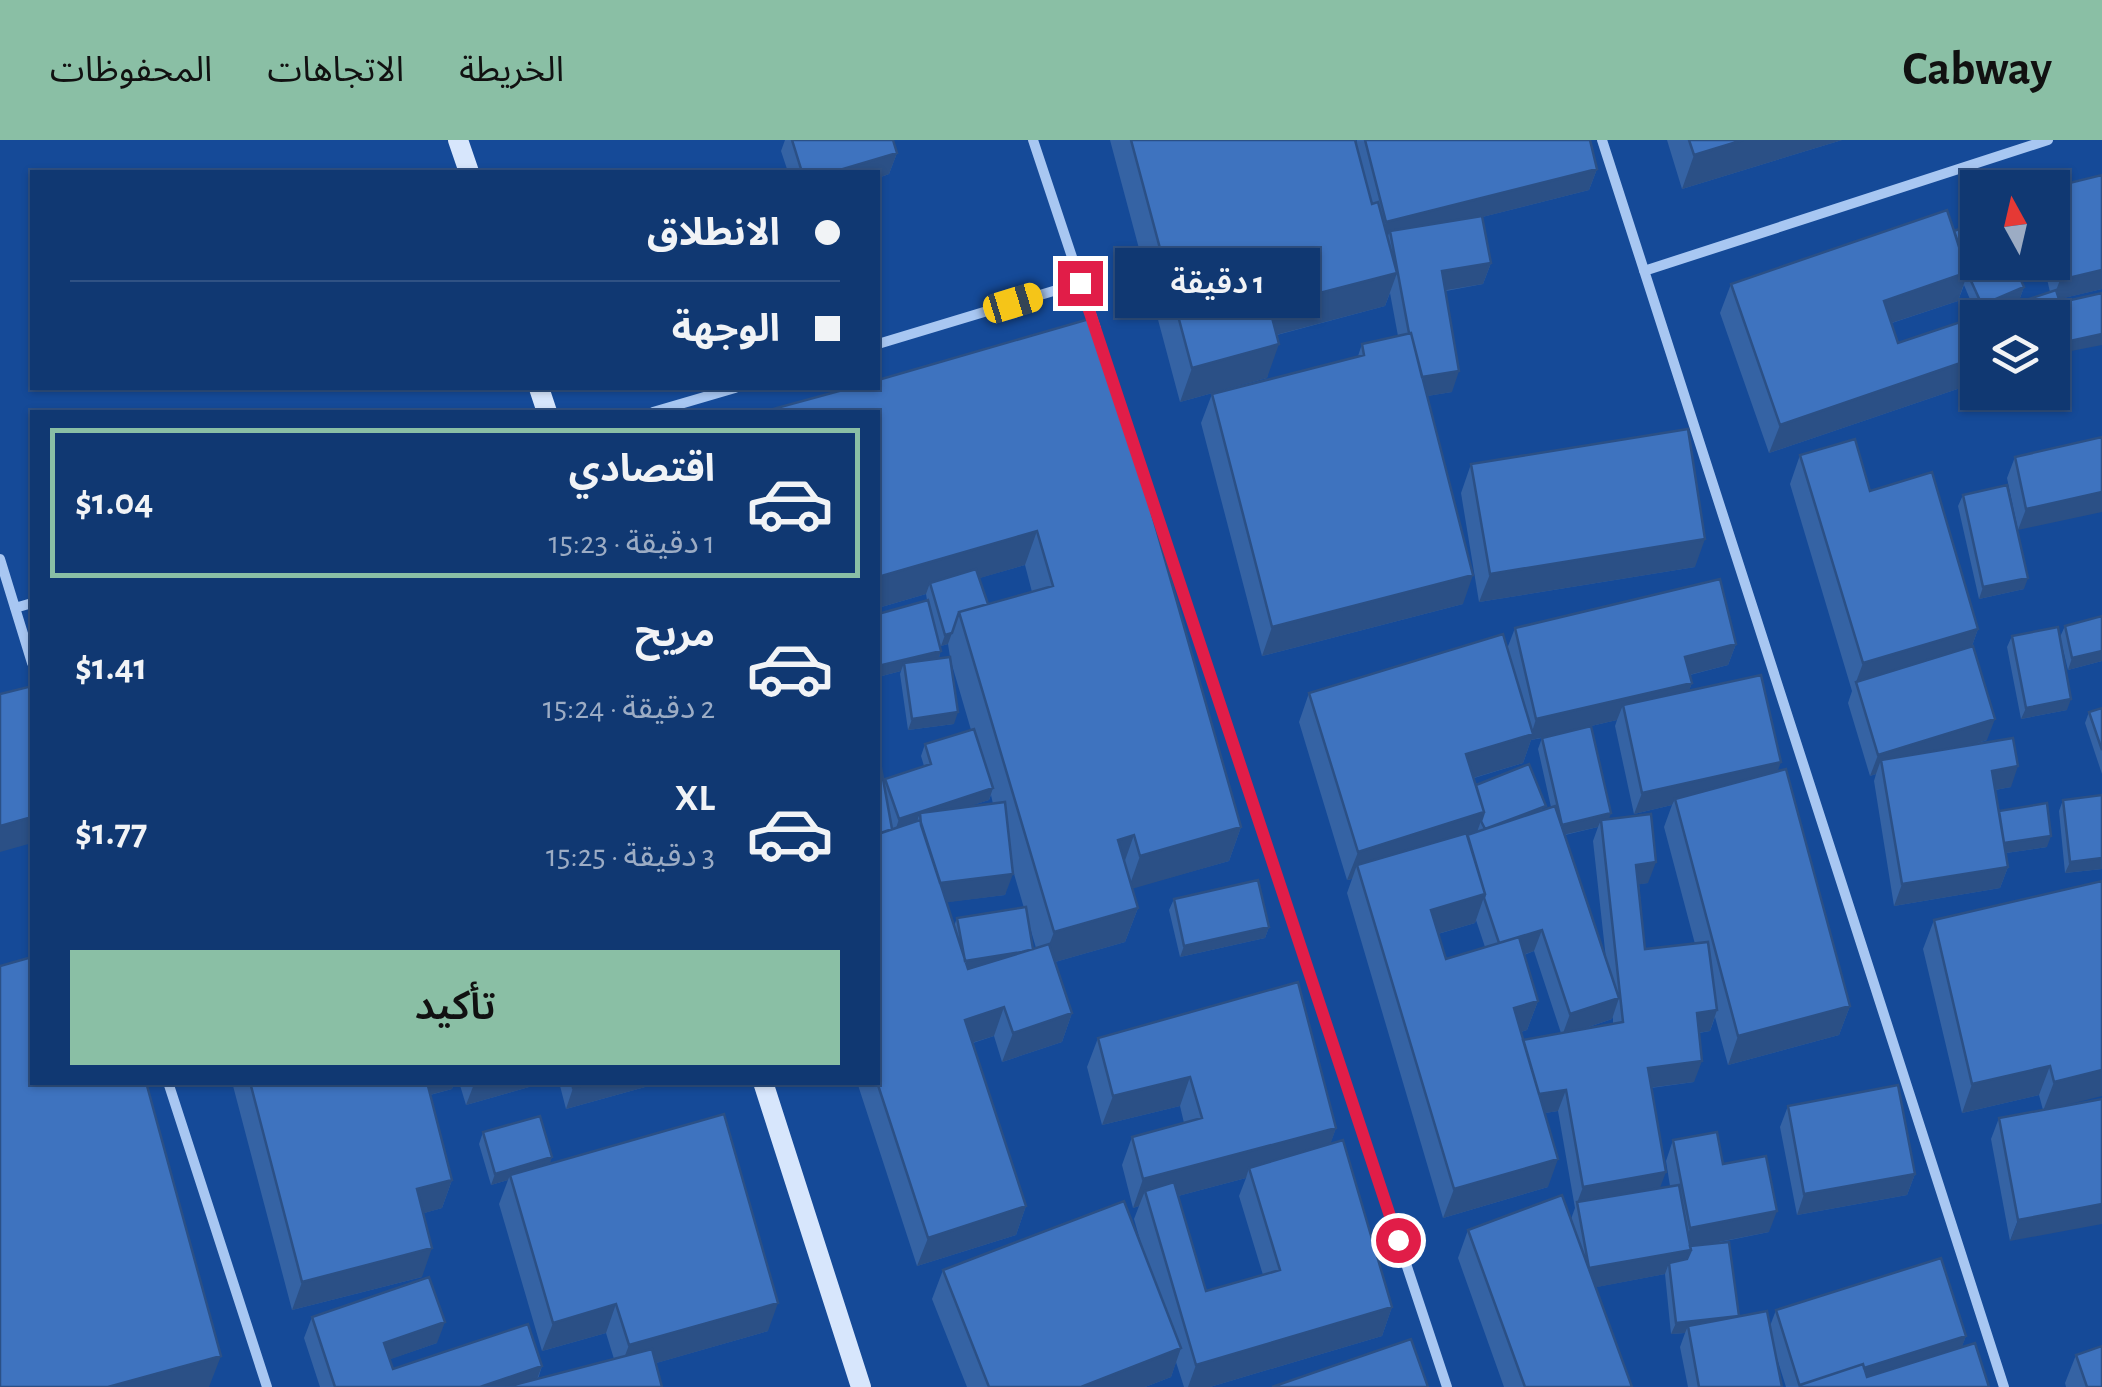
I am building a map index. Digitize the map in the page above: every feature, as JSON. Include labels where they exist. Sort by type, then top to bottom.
[{"type":"street","points":[[458,140],[468,170]]},
{"type":"street","points":[[1033,140],[1099,339]]},
{"type":"street","points":[[1602,140],[2004,1387]]},
{"type":"street","points":[[1644,271],[2048,140]]},
{"type":"street","points":[[880,343],[1080,283]]},
{"type":"street","points":[[1112,376],[1447,1387]]},
{"type":"street","points":[[660,410],[729,390]]},
{"type":"street","points":[[0,559],[30,656]]},
{"type":"street","points":[[15,608],[30,604]]},
{"type":"street","points":[[169,1085],[267,1387]]},
{"type":"street","points":[[764,1085],[862,1387]]},
{"type":"building","points":[[792,140],[893,140],[897,153],[840,170],[801,170]]},
{"type":"building","points":[[1131,140],[1355,140],[1372,204],[1378,202],[1397,273],[1269,306],[1279,344],[1192,368]]},
{"type":"building","points":[[1365,140],[1590,140],[1597,169],[1386,222]]},
{"type":"building","points":[[1689,140],[1743,140],[1694,155]]},
{"type":"building","points":[[2102,175],[2102,270],[2070,278],[2070,183]]},
{"type":"building","points":[[1947,210],[1960,248],[1960,275],[1884,301],[1898,343],[1960,322],[1960,363],[1780,425],[1731,284]]},
{"type":"building","points":[[1482,216],[1491,263],[1442,271],[1459,371],[1422,377],[1409,333],[1390,231]]},
{"type":"building","points":[[1960,228],[1960,250],[1954,231]]},
{"type":"building","points":[[1971,280],[2021,280],[2024,287],[1994,300],[1980,300]]},
{"type":"building","points":[[2056,290],[2059,300],[2026,300]]},
{"type":"building","points":[[2102,293],[2102,334],[2070,341],[2070,300]]},
{"type":"building","points":[[1096,317],[1241,827],[1140,856],[1134,835],[1118,840],[1138,908],[1054,932],[959,612],[1053,586],[1037,531],[880,576],[880,410],[769,410],[843,390],[880,390],[880,379]]},
{"type":"building","points":[[1411,333],[1473,575],[1272,627],[1212,394],[1364,355],[1362,344]]},
{"type":"building","points":[[1688,429],[1705,539],[1490,574],[1471,464]]},
{"type":"building","points":[[2102,437],[2102,492],[2026,509],[2015,457]]},
{"type":"building","points":[[1855,439],[1870,491],[1932,472],[1978,629],[1863,663],[1800,455]]},
{"type":"building","points":[[2007,485],[2028,578],[1983,587],[1963,495]]},
{"type":"building","points":[[976,569],[988,604],[959,612],[952,633],[945,635],[930,583]]},
{"type":"building","points":[[1720,579],[1736,644],[1685,657],[1692,683],[1536,719],[1515,628]]},
{"type":"building","points":[[928,600],[941,651],[880,666],[880,613]]},
{"type":"building","points":[[2102,616],[2102,651],[2072,658],[2065,626]]},
{"type":"building","points":[[2058,627],[2071,699],[2026,708],[2012,636]]},
{"type":"building","points":[[1503,634],[1533,734],[1466,754],[1484,812],[1358,852],[1309,693]]},
{"type":"building","points":[[1973,646],[1995,719],[1878,755],[1856,682]]},
{"type":"building","points":[[950,657],[958,712],[912,719],[904,663]]},
{"type":"building","points":[[1761,675],[1781,762],[1642,793],[1623,705]]},
{"type":"building","points":[[30,686],[30,818],[0,826],[0,694]]},
{"type":"building","points":[[2102,708],[2102,750],[2089,712]]},
{"type":"building","points":[[1591,726],[1611,813],[1562,825],[1542,738]]},
{"type":"building","points":[[974,729],[993,788],[899,819],[885,779],[931,764],[925,744]]},
{"type":"building","points":[[2013,738],[2018,766],[1992,771],[2008,867],[1902,884],[1881,760]]},
{"type":"building","points":[[880,762],[892,829],[880,833]]},
{"type":"building","points":[[1529,764],[1546,806],[1485,829],[1476,785]]},
{"type":"building","points":[[1786,769],[1850,1006],[1738,1036],[1675,799]]},
{"type":"building","points":[[2102,795],[2102,858],[2070,862],[2063,800]]},
{"type":"building","points":[[1005,802],[1013,874],[940,883],[920,813]]},
{"type":"building","points":[[2047,803],[2051,836],[2004,843],[1999,811]]},
{"type":"building","points":[[1555,806],[1619,998],[1570,1014],[1542,930],[1499,943],[1467,835]]},
{"type":"building","points":[[1651,814],[1656,862],[1636,865],[1645,949],[1708,942],[1717,1010],[1697,1013],[1702,1061],[1648,1068],[1666,1172],[1583,1187],[1566,1090],[1539,1094],[1523,1040],[1623,1022],[1601,820]]},
{"type":"building","points":[[920,820],[968,969],[1049,944],[1072,1013],[1013,1033],[1004,1007],[965,1020],[1026,1206],[928,1238],[878,1085],[880,833]]},
{"type":"building","points":[[1467,833],[1485,894],[1431,910],[1446,959],[1519,937],[1538,1001],[1514,1008],[1558,1159],[1454,1189],[1357,865]]},
{"type":"building","points":[[1258,880],[1269,927],[1184,946],[1174,899]]},
{"type":"building","points":[[2102,881],[2102,1070],[2054,1082],[2050,1066],[1972,1084],[1934,920]]},
{"type":"building","points":[[1026,907],[1033,949],[965,961],[957,918]]},
{"type":"building","points":[[30,958],[30,1085],[147,1085],[221,1356],[108,1387],[0,1387],[0,966]]},
{"type":"building","points":[[1298,982],[1336,1128],[1143,1179],[1132,1137],[1202,1118],[1190,1077],[1113,1096],[1098,1038]]},
{"type":"building","points":[[251,1085],[428,1085],[452,1180],[417,1189],[432,1248],[302,1282]]},
{"type":"building","points":[[1898,1085],[1915,1174],[1804,1194],[1788,1106]]},
{"type":"building","points":[[2102,1099],[2102,1204],[2018,1220],[1999,1118]]},
{"type":"building","points":[[724,1114],[778,1303],[629,1345],[616,1304],[553,1323],[510,1175]]},
{"type":"building","points":[[540,1116],[552,1157],[495,1174],[483,1132]]},
{"type":"building","points":[[1717,1132],[1723,1164],[1766,1156],[1777,1211],[1690,1228],[1673,1140]]},
{"type":"building","points":[[1343,1140],[1392,1307],[1196,1365],[1145,1191],[1174,1182],[1206,1291],[1280,1270],[1249,1168]]},
{"type":"building","points":[[1679,1185],[1691,1250],[1589,1268],[1577,1202]]},
{"type":"building","points":[[1562,1195],[1632,1387],[1525,1387],[1468,1230]]},
{"type":"building","points":[[1124,1201],[1181,1348],[1081,1387],[989,1387],[943,1270]]},
{"type":"building","points":[[1729,1242],[1739,1316],[1676,1323],[1669,1263],[1687,1259],[1690,1246]]},
{"type":"building","points":[[1941,1258],[1966,1336],[1864,1368],[1863,1364],[1800,1387],[1776,1310]]},
{"type":"building","points":[[429,1277],[445,1322],[384,1343],[393,1369],[528,1324],[542,1366],[480,1387],[335,1387],[312,1317]]},
{"type":"building","points":[[1767,1311],[1782,1387],[1699,1387],[1688,1326]]},
{"type":"building","points":[[1411,1339],[1428,1387],[1272,1387]]},
{"type":"building","points":[[1975,1343],[1989,1387],[1800,1387],[1863,1364],[1867,1377]]},
{"type":"building","points":[[2102,1346],[2102,1387],[2087,1387],[2076,1355]]},
{"type":"building","points":[[652,1349],[662,1387],[506,1387]]},
{"type":"route","points":[[1080,283],[1398,1240]]}]
